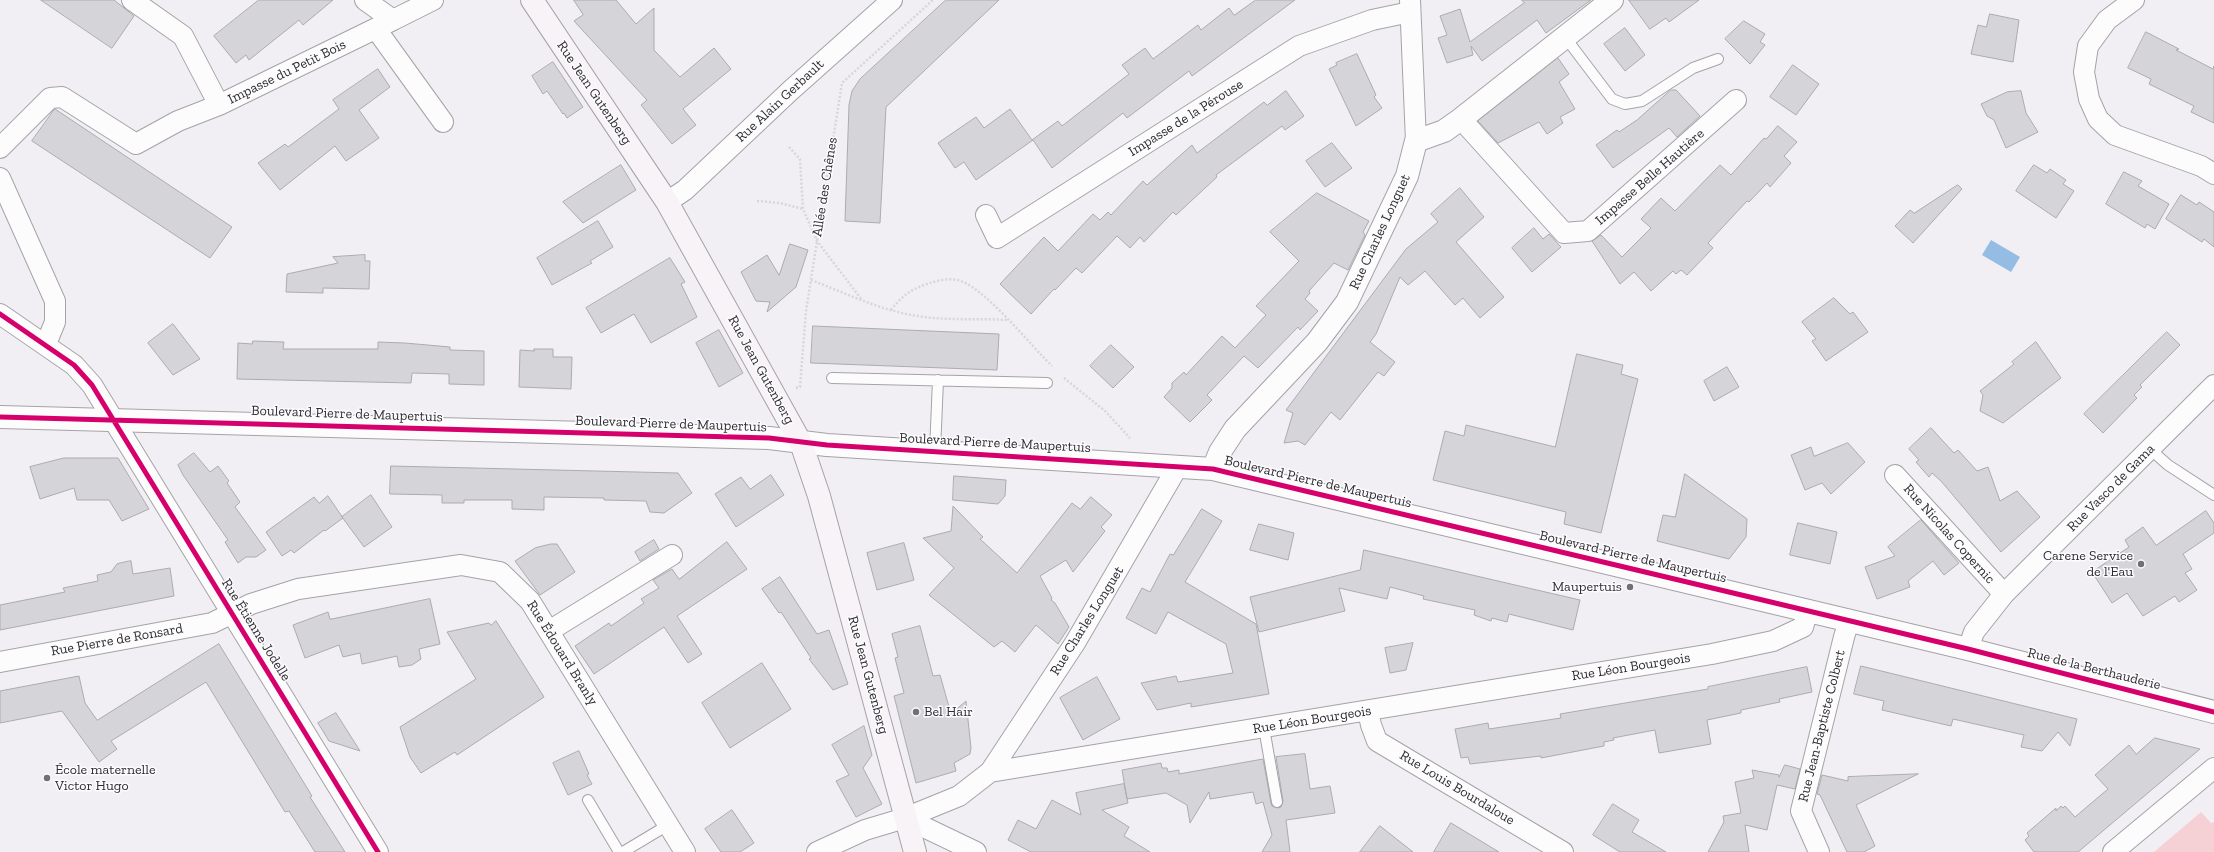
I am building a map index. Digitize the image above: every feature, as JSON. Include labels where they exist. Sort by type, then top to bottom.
[{"type":"main road","name":"Rue Jean Gutenberg","points":[[532,0],[667,202],[801,443],[819,496],[915,852]]},
{"type":"street","points":[[132,0],[183,36],[218,105]]},
{"type":"street","points":[[365,0],[393,20]]},
{"type":"street","name":"Impasse du Petit Bois","points":[[0,148],[50,98],[62,98],[136,144],[178,121],[218,105],[433,0]]},
{"type":"street","name":"Rue Alain Gerbault","points":[[667,202],[685,190],[790,91],[892,0]]},
{"type":"street","points":[[1410,6],[1416,141],[1444,131],[1461,119],[1612,0]]},
{"type":"street","points":[[2134,0],[2107,20],[2088,46],[2084,72],[2089,99],[2095,113],[2098,119],[2115,135],[2201,166],[2214,174]]},
{"type":"street","name":"Impasse de la Pérouse","points":[[986,215],[997,238],[1300,46],[1410,6]]},
{"type":"street","points":[[376,29],[443,122]]},
{"type":"street","name":"Impasse Belle Hautière","points":[[1461,119],[1564,233],[1588,231],[1736,100]]},
{"type":"street","name":"Rue Charles Longuet","points":[[1213,469],[1220,452],[1235,429],[1317,342],[1347,302],[1391,214],[1407,176],[1416,141]]},
{"type":"street","points":[[0,178],[55,301],[55,322],[46,344]]},
{"type":"street","name":"Rue Étienne Jodelle","points":[[0,314],[46,344],[74,365],[92,385],[378,852]]},
{"type":"street","name":"Rue Vasco de Gama","points":[[1968,650],[1974,632],[2004,594],[2214,385]]},
{"type":"street","name":"Boulevard Pierre de Maupertuis","points":[[0,417],[769,438],[801,443],[1213,469],[1968,650]]},
{"type":"street","name":"Rue Charles Longuet","points":[[990,772],[1075,643],[1178,466]]},
{"type":"street","name":"Rue Nicolas Copernic","points":[[1895,475],[2004,594]]},
{"type":"street","points":[[549,631],[672,555]]},
{"type":"street","name":"Rue Édouard Branly","points":[[232,612],[251,604],[298,589],[461,565],[500,572],[530,601],[685,852]]},
{"type":"street","name":"Rue Léon Bourgeois","points":[[817,852],[865,830],[905,818],[959,796],[990,772],[1712,654],[1772,641],[1803,627],[1808,611]]},
{"type":"street","name":"Rue Pierre de Ronsard","points":[[0,662],[212,623],[232,612]]},
{"type":"street","name":"Rue Jean-Baptiste Colbert","points":[[1819,852],[1801,810],[1849,621]]},
{"type":"street","name":"Rue de la Berthauderie","points":[[1968,650],[2214,712]]},
{"type":"street","name":"Rue Louis Bourdaloue","points":[[1368,711],[1370,725],[1377,741],[1563,852]]},
{"type":"street","points":[[2112,852],[2214,768]]},
{"type":"street","points":[[905,818],[976,852]]},
{"type":"lane","points":[[1565,37],[1612,100],[1625,104],[1642,101],[1693,68],[1718,59]]},
{"type":"lane","points":[[832,378],[1047,383]]},
{"type":"lane","points":[[935,451],[938,380]]},
{"type":"lane","points":[[2150,448],[2168,465],[2214,495]]},
{"type":"lane","points":[[1264,728],[1277,802]]},
{"type":"lane","points":[[588,800],[619,852]]},
{"type":"lane","points":[[623,852],[668,825]]},
{"type":"path","points":[[789,147],[800,159],[803,209],[817,241],[862,300]]},
{"type":"path","points":[[757,201],[780,203],[803,209]]},
{"type":"path","points":[[811,280],[891,310],[919,317],[1007,320]]},
{"type":"path","points":[[891,310],[914,288],[947,280],[958,280],[971,286],[987,299],[1054,368]]},
{"type":"path","points":[[1059,373],[1105,411],[1130,438]]},
{"type":"shaded area","points":[[2201,812],[2211,823],[2214,822],[2214,852],[2154,852]]},
{"type":"water","points":[[1991,240],[2020,257],[2011,272],[1982,255]]},
{"type":"building","points":[[41,0],[114,0],[134,16],[112,48]]},
{"type":"building","points":[[259,0],[333,0],[303,25],[299,20],[249,60],[246,55],[236,63],[214,36]]},
{"type":"building","points":[[574,0],[616,0],[636,24],[654,8],[654,50],[680,77],[714,48],[731,69],[683,109],[696,125],[672,144],[641,105],[647,100],[574,21],[583,15]]},
{"type":"building","points":[[946,0],[999,0],[886,107],[880,223],[845,221],[849,105],[852,91],[860,79]]},
{"type":"building","points":[[1256,0],[1295,0],[1192,76],[1189,71],[1127,118],[1123,113],[1052,168],[1033,140],[976,180],[964,162],[955,168],[938,143],[976,117],[984,128],[1010,109],[1032,140],[1058,121],[1062,126],[1129,74],[1122,65],[1145,48],[1153,59],[1198,25],[1201,30],[1229,8],[1234,15]]},
{"type":"building","points":[[1522,0],[1591,0],[1546,33],[1537,20],[1482,61],[1471,46],[1473,55],[1447,63],[1438,38],[1447,35],[1440,16],[1460,9],[1470,42],[1524,3]]},
{"type":"building","points":[[1629,0],[1699,0],[1669,22],[1666,18],[1650,29]]},
{"type":"building","points":[[1990,14],[2019,20],[2013,62],[1971,54],[1978,25],[1986,27]]},
{"type":"building","points":[[1744,21],[1765,34],[1760,42],[1765,45],[1750,64],[1725,39]]},
{"type":"building","points":[[1625,28],[1645,55],[1625,71],[1604,44]]},
{"type":"building","points":[[2146,32],[2179,49],[2176,50],[2213,69],[2214,66],[2214,123],[2191,112],[2194,106],[2149,84],[2151,79],[2128,68]]},
{"type":"building","points":[[1357,54],[1376,95],[1374,97],[1382,108],[1356,126],[1329,69],[1337,65],[1336,63]]},
{"type":"building","points":[[1558,58],[1569,74],[1559,82],[1575,109],[1560,117],[1563,123],[1547,134],[1539,122],[1498,143],[1478,121]]},
{"type":"building","points":[[553,62],[583,107],[567,118],[547,91],[543,94],[532,76]]},
{"type":"building","points":[[1793,65],[1819,84],[1796,115],[1770,97]]},
{"type":"building","points":[[378,69],[390,87],[359,110],[379,138],[346,161],[335,146],[280,190],[258,163],[285,144],[288,147],[339,109],[333,100]]},
{"type":"building","points":[[1671,90],[1676,90],[1700,116],[1677,137],[1669,128],[1613,168],[1596,145],[1617,130],[1619,132],[1637,120]]},
{"type":"building","points":[[1286,91],[1304,116],[1285,130],[1282,126],[1216,175],[1217,177],[1176,215],[1173,212],[1144,242],[1140,237],[1130,248],[1117,236],[1082,273],[1076,268],[1031,314],[1000,284],[1044,237],[1058,251],[1093,214],[1100,220],[1108,212],[1111,215],[1143,181],[1147,185],[1192,145],[1197,153],[1264,102],[1267,105]]},
{"type":"building","points":[[2021,91],[2026,113],[2038,132],[2006,148],[1994,120],[1987,116],[1981,104],[2007,92]]},
{"type":"building","points":[[55,109],[232,227],[210,258],[32,141]]},
{"type":"building","points":[[1778,126],[1797,142],[1784,156],[1791,163],[1770,187],[1767,183],[1749,202],[1747,201],[1708,243],[1713,248],[1687,275],[1681,270],[1676,274],[1673,271],[1651,291],[1634,272],[1620,284],[1592,241],[1601,235],[1622,257],[1651,228],[1641,219],[1661,198],[1675,211],[1720,165],[1731,175],[1764,138],[1766,139]]},
{"type":"building","points":[[1332,143],[1352,168],[1325,187],[1306,161]]},
{"type":"building","points":[[621,165],[636,190],[583,223],[563,202]]},
{"type":"building","points":[[2034,165],[2047,173],[2050,169],[2066,180],[2063,184],[2074,191],[2056,218],[2016,191]]},
{"type":"building","points":[[2124,172],[2142,181],[2138,186],[2169,204],[2155,229],[2147,224],[2145,228],[2106,204]]},
{"type":"building","points":[[1958,185],[1962,189],[1913,243],[1895,226],[1910,210],[1914,213]]},
{"type":"building","points":[[1460,188],[1484,217],[1456,242],[1504,297],[1480,318],[1463,298],[1455,305],[1425,271],[1408,285],[1400,277],[1376,334],[1370,342],[1395,362],[1384,376],[1378,372],[1340,420],[1331,412],[1305,445],[1298,441],[1284,443],[1293,413],[1286,410],[1406,249],[1438,222],[1431,214]]},
{"type":"building","points":[[1317,193],[1369,221],[1363,232],[1365,235],[1348,270],[1334,263],[1309,291],[1310,293],[1305,299],[1318,311],[1300,330],[1298,327],[1258,368],[1244,356],[1207,395],[1212,400],[1190,422],[1164,397],[1172,388],[1172,383],[1184,372],[1186,375],[1222,336],[1235,348],[1266,315],[1256,306],[1299,261],[1270,232]]},
{"type":"building","points":[[2181,195],[2197,205],[2199,202],[2214,212],[2214,247],[2204,239],[2202,242],[2166,219]]},
{"type":"building","points":[[598,221],[613,247],[590,261],[592,263],[552,285],[537,258]]},
{"type":"building","points":[[1534,228],[1543,239],[1549,234],[1561,247],[1532,272],[1512,248]]},
{"type":"building","points":[[790,244],[808,250],[796,287],[767,312],[770,302],[756,301],[741,272],[767,255],[779,275]]},
{"type":"building","points":[[365,255],[365,261],[370,261],[369,289],[323,288],[323,293],[286,292],[287,274],[338,263],[333,257]]},
{"type":"building","points":[[670,258],[685,282],[681,284],[697,317],[651,343],[634,314],[601,333],[586,308]]},
{"type":"building","points":[[1834,298],[1850,314],[1853,312],[1868,332],[1826,361],[1812,341],[1816,339],[1802,322]]},
{"type":"building","points":[[173,324],[200,359],[173,375],[148,343]]},
{"type":"building","points":[[813,326],[999,334],[997,370],[811,363]]},
{"type":"building","points":[[719,330],[743,373],[719,387],[696,343]]},
{"type":"building","points":[[2167,332],[2180,345],[2140,385],[2142,387],[2134,395],[2137,398],[2103,433],[2084,414]]},
{"type":"building","points":[[253,341],[284,342],[283,349],[378,349],[378,342],[450,347],[450,350],[484,351],[484,385],[449,384],[449,374],[412,373],[411,383],[237,379],[238,343],[252,344]]},
{"type":"building","points":[[2036,342],[2061,378],[2003,423],[1980,411],[1983,395],[1980,391],[2014,364],[2012,362]]},
{"type":"building","points":[[1111,345],[1134,367],[1113,388],[1090,366]]},
{"type":"building","points":[[534,349],[553,349],[553,357],[572,357],[571,389],[519,387],[520,350],[534,351]]},
{"type":"building","points":[[1577,354],[1623,365],[1621,374],[1638,379],[1601,533],[1564,524],[1566,512],[1433,480],[1445,431],[1464,436],[1466,425],[1555,447]]},
{"type":"building","points":[[1727,367],[1739,387],[1714,401],[1704,381]]},
{"type":"building","points":[[1931,428],[1954,453],[1958,450],[1977,471],[1988,467],[2000,501],[2017,491],[2040,517],[2001,552],[1941,481],[1932,473],[1929,477],[1916,462],[1919,460],[1909,449]]},
{"type":"building","points":[[1848,443],[1865,462],[1831,494],[1822,483],[1805,490],[1791,455],[1811,447],[1814,456]]},
{"type":"building","points":[[194,453],[210,472],[218,466],[229,481],[227,483],[240,502],[235,507],[266,550],[256,557],[246,557],[238,563],[225,542],[228,540],[183,475],[178,465]]},
{"type":"building","points":[[64,458],[118,458],[149,509],[122,521],[109,500],[77,500],[74,488],[40,499],[30,467]]},
{"type":"building","points":[[391,466],[678,473],[692,493],[664,513],[650,512],[646,501],[604,500],[604,498],[544,497],[544,510],[512,509],[512,500],[464,500],[464,503],[442,503],[442,495],[390,494]]},
{"type":"building","points":[[1685,474],[1747,519],[1746,537],[1729,559],[1657,541],[1663,515],[1675,517]]},
{"type":"building","points":[[771,475],[784,495],[736,527],[715,494],[741,477],[750,489]]},
{"type":"building","points":[[954,476],[1006,480],[1005,496],[998,504],[953,500]]},
{"type":"building","points":[[371,495],[392,527],[364,547],[342,517]]},
{"type":"building","points":[[328,496],[343,518],[325,531],[324,530],[294,553],[291,550],[282,556],[266,532],[314,497],[319,503]]},
{"type":"building","points":[[1091,497],[1112,515],[1101,527],[1105,531],[1073,572],[1066,560],[1040,576],[1052,598],[1051,600],[1055,603],[1069,627],[1058,644],[1036,625],[1015,652],[1002,641],[994,647],[929,595],[954,568],[923,538],[951,531],[953,506],[983,537],[980,539],[1017,573],[1072,503],[1080,509]]},
{"type":"building","points":[[1202,509],[1222,521],[1185,582],[1256,624],[1269,694],[1191,707],[1191,703],[1157,710],[1141,683],[1176,676],[1178,682],[1233,673],[1226,644],[1168,612],[1156,634],[1126,618],[1142,588],[1150,592],[1170,554],[1173,555]]},
{"type":"building","name":"Carene Service de l'Eau","points":[[2206,511],[2214,523],[2214,533],[2183,554],[2192,569],[2185,573],[2197,590],[2179,602],[2175,596],[2143,616],[2127,593],[2112,603],[2092,572],[2129,547],[2125,540],[2143,527],[2156,545]]},
{"type":"building","points":[[1921,520],[1959,563],[1944,575],[1933,561],[1908,581],[1910,587],[1877,599],[1865,567],[1895,556],[1888,547]]},
{"type":"building","points":[[1798,523],[1837,532],[1830,564],[1790,555]]},
{"type":"building","points":[[1259,524],[1294,533],[1288,560],[1250,550]]},
{"type":"building","points":[[654,540],[659,549],[640,561],[635,552]]},
{"type":"building","points":[[727,542],[747,569],[677,616],[702,654],[688,663],[664,627],[594,674],[575,646],[609,623],[611,626],[644,603],[641,599],[659,588],[653,580],[672,569],[679,579]]},
{"type":"building","points":[[904,543],[914,580],[877,590],[867,553]]},
{"type":"building","points":[[557,544],[575,572],[540,595],[515,561],[535,548]]},
{"type":"building","points":[[1364,550],[1580,600],[1573,630],[1509,614],[1507,622],[1492,618],[1491,621],[1474,615],[1475,610],[1423,599],[1424,596],[1390,587],[1387,599],[1339,588],[1345,611],[1259,632],[1250,597],[1360,570]]},
{"type":"building","points":[[131,561],[133,574],[170,568],[174,596],[0,630],[0,605],[65,592],[63,588],[98,581],[97,575],[111,572],[117,564]]},
{"type":"building","points":[[780,577],[817,634],[829,630],[848,684],[833,690],[809,659],[811,658],[781,612],[779,613],[762,589]]},
{"type":"building","points":[[430,599],[440,644],[419,649],[421,659],[412,665],[399,667],[397,656],[362,664],[360,653],[343,657],[339,645],[305,658],[293,625],[328,612],[330,619]]},
{"type":"building","points":[[496,621],[544,697],[457,755],[455,752],[421,773],[410,757],[400,727],[476,679],[447,632],[489,623],[491,625]]},
{"type":"building","points":[[920,626],[933,676],[940,675],[951,714],[966,701],[971,748],[970,754],[954,763],[956,771],[916,783],[894,696],[904,693],[895,658],[898,657],[892,634]]},
{"type":"building","points":[[1413,643],[1406,670],[1390,673],[1385,648]]},
{"type":"building","points":[[219,644],[312,796],[310,797],[345,852],[315,852],[289,811],[285,812],[206,682],[111,741],[117,749],[99,762],[62,711],[0,723],[0,691],[79,676],[85,703],[97,720]]},
{"type":"building","points":[[762,663],[791,709],[730,748],[702,703]]},
{"type":"building","points":[[1861,666],[2077,719],[2070,746],[2058,732],[2042,751],[2021,747],[2024,735],[1953,719],[1951,726],[1882,710],[1884,701],[1854,694]]},
{"type":"building","points":[[1807,667],[1812,692],[1779,699],[1780,702],[1741,710],[1741,713],[1707,720],[1711,744],[1659,753],[1655,730],[1613,738],[1614,740],[1604,742],[1604,746],[1541,758],[1541,756],[1470,764],[1468,757],[1461,758],[1455,729],[1488,723],[1489,729],[1561,718],[1560,714],[1708,689],[1708,687]]},
{"type":"building","points":[[1097,677],[1120,719],[1083,740],[1060,698]]},
{"type":"building","points":[[336,713],[360,751],[329,741],[318,723]]},
{"type":"building","points":[[864,726],[872,755],[863,768],[882,804],[856,817],[836,781],[849,775],[832,745]]},
{"type":"building","points":[[2155,738],[2200,749],[2078,852],[2034,852],[2025,840],[2029,836],[2027,833],[2056,808],[2056,811],[2061,806],[2063,808],[2065,806],[2075,817],[2108,789],[2095,775],[2129,745],[2136,754]]},
{"type":"building","points":[[579,751],[589,774],[587,775],[592,784],[568,795],[553,763]]},
{"type":"building","points":[[1305,754],[1310,789],[1330,786],[1335,813],[1286,820],[1290,852],[1262,852],[1272,835],[1263,802],[1256,804],[1253,792],[1210,799],[1209,792],[1190,823],[1187,805],[1166,793],[1127,799],[1122,770],[1161,763],[1162,768],[1167,768],[1168,772],[1179,770],[1179,774],[1263,759],[1271,803],[1272,806],[1278,808],[1281,807],[1283,801],[1276,757]]},
{"type":"building","points":[[1785,765],[1800,769],[1795,789],[1777,785],[1767,830],[1745,825],[1749,852],[1708,852],[1724,822],[1723,816],[1741,813],[1735,782],[1754,778],[1752,770],[1779,775],[1779,777]]},
{"type":"building","points":[[1918,774],[1856,805],[1875,846],[1864,852],[1847,852],[1820,795],[1817,794],[1822,775],[1848,781],[1848,777]]},
{"type":"building","points":[[1124,784],[1128,803],[1102,810],[1129,827],[1124,836],[1150,852],[1031,852],[1008,840],[1018,820],[1036,829],[1052,800],[1081,815],[1076,793]]},
{"type":"building","points":[[1613,804],[1639,820],[1632,832],[1666,852],[1620,852],[1593,835]]},
{"type":"building","points":[[732,810],[754,843],[740,852],[721,852],[705,829]]},
{"type":"building","points":[[1451,823],[1499,852],[1434,852]]},
{"type":"building","points":[[1380,826],[1413,852],[1360,852]]},
{"type":"cycle path","points":[[0,314],[74,365],[92,385],[378,852]]},
{"type":"cycle path","points":[[0,417],[769,438],[827,445],[1213,469],[1968,649],[2214,712]]},
{"type":"place","name":"Carene Service de l'Eau","points":[[2141,564]]},
{"type":"place","name":"Maupertuis","points":[[1630,587]]},
{"type":"place","name":"Bel Hair","points":[[916,712]]},
{"type":"place","name":"École maternelle Victor Hugo","points":[[47,778]]}]
